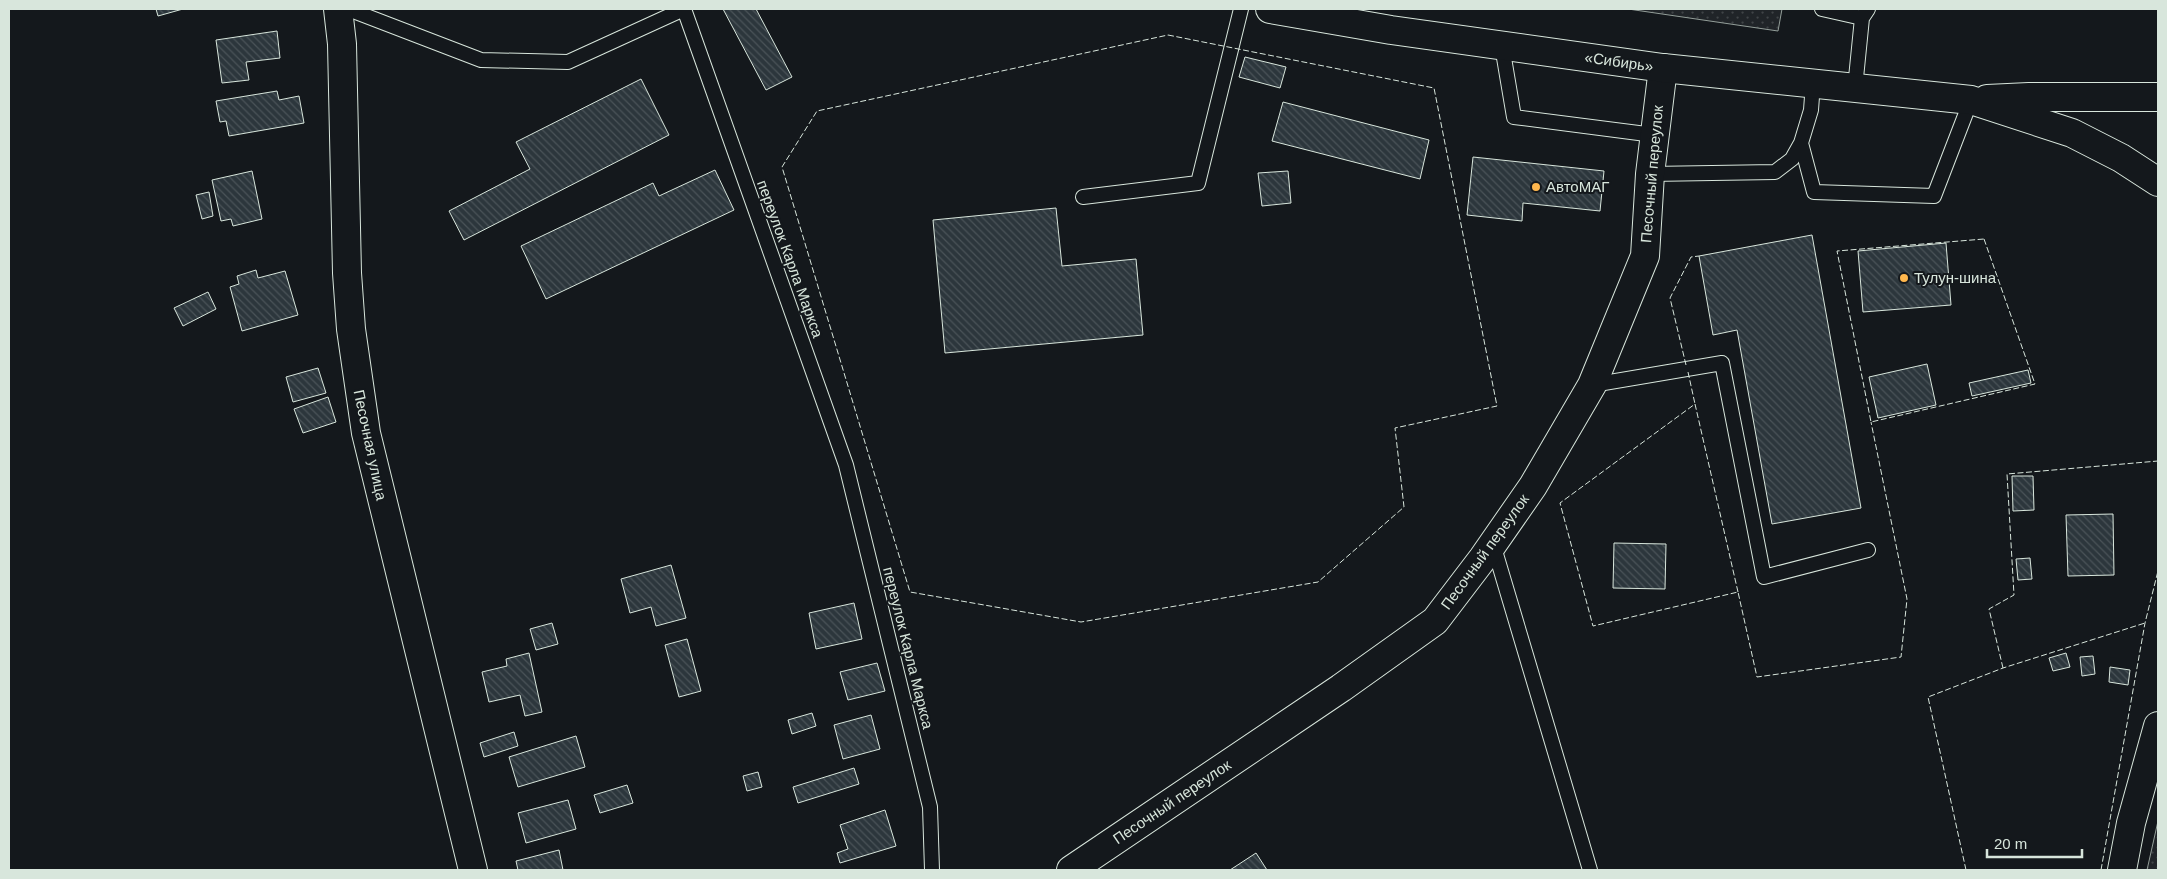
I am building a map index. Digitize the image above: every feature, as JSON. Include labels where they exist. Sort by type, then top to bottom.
[{"type":"main road","name":"Песочная улица","points":[[338,9],[342,44],[347,273],[357,379],[368,442],[473,870]]},
{"type":"main road","name":"«Сибирь»","points":[[1270,9],[1502,46],[1663,68],[1971,100]]},
{"type":"main road","name":"Песочный переулок","points":[[1071,870],[1341,688],[1436,621],[1493,544],[1533,486],[1592,385],[1645,256],[1650,174],[1663,68]]},
{"type":"main road","points":[[1971,100],[2029,96],[2158,97]]},
{"type":"main road","points":[[1971,100],[2072,133],[2120,158],[2158,182]]},
{"type":"main road","points":[[2122,870],[2131,823],[2158,726]]},
{"type":"lane","name":"переулок Карла Маркса","points":[[348,9],[481,60],[568,62],[684,10],[846,465],[930,807],[932,870]]},
{"type":"lane","points":[[1083,198],[1198,183],[1241,9]]},
{"type":"lane","points":[[1822,9],[1865,13],[1854,88]]},
{"type":"lane","points":[[1502,46],[1514,117],[1654,135]]},
{"type":"lane","points":[[1650,174],[1775,172],[1792,159],[1801,143],[1811,110],[1813,83]]},
{"type":"lane","points":[[1801,143],[1814,192],[1934,196],[1971,100]]},
{"type":"lane","points":[[1592,385],[1722,363],[1764,577],[1868,550]]},
{"type":"lane","points":[[1493,544],[1590,870]]},
{"type":"shaded area","points":[[1628,9],[1782,9],[1778,31]]},
{"type":"shaded area","points":[[2158,821],[2158,870],[2147,870]]},
{"type":"building","points":[[156,9],[183,9],[158,16]]},
{"type":"building","points":[[723,9],[756,9],[792,77],[766,90]]},
{"type":"building","points":[[277,31],[280,58],[246,62],[249,80],[222,83],[216,40]]},
{"type":"building","points":[[1245,57],[1286,67],[1280,88],[1239,77]]},
{"type":"building","points":[[641,79],[669,135],[464,240],[449,211],[530,169],[516,142]]},
{"type":"building","points":[[277,91],[279,100],[299,96],[304,123],[229,136],[226,121],[220,122],[216,101]]},
{"type":"building","points":[[1283,102],[1429,140],[1420,179],[1272,141]]},
{"type":"building","name":"АвтоМАГ","points":[[1473,157],[1604,171],[1600,211],[1523,203],[1522,221],[1467,215]]},
{"type":"building","points":[[715,170],[734,210],[546,299],[521,246],[653,183],[659,196]]},
{"type":"building","points":[[252,171],[262,219],[233,226],[231,219],[221,221],[212,180]]},
{"type":"building","points":[[1288,171],[1291,203],[1262,206],[1258,173]]},
{"type":"building","points":[[209,192],[213,216],[202,219],[196,195]]},
{"type":"building","points":[[1056,208],[1062,266],[1136,259],[1143,335],[945,353],[933,220]]},
{"type":"building","points":[[1812,235],[1861,508],[1772,524],[1737,330],[1713,335],[1699,256]]},
{"type":"building","name":"Тулун-шина","points":[[1946,243],[1951,305],[1863,312],[1858,251]]},
{"type":"building","points":[[256,270],[258,278],[285,271],[298,315],[242,331],[230,287],[239,284],[237,276]]},
{"type":"building","points":[[208,292],[216,309],[183,326],[174,308]]},
{"type":"building","points":[[1927,364],[1936,405],[1878,418],[1869,377]]},
{"type":"building","points":[[318,368],[326,393],[293,402],[286,377]]},
{"type":"building","points":[[2028,370],[2031,383],[1972,396],[1969,383]]},
{"type":"building","points":[[328,397],[336,422],[303,433],[294,409]]},
{"type":"building","points":[[2012,476],[2033,476],[2034,510],[2013,511]]},
{"type":"building","points":[[2113,514],[2114,575],[2068,576],[2066,515]]},
{"type":"building","points":[[1614,543],[1666,544],[1665,589],[1613,588]]},
{"type":"building","points":[[2030,558],[2032,579],[2018,580],[2016,559]]},
{"type":"building","points":[[671,565],[686,618],[656,626],[651,607],[630,613],[621,579]]},
{"type":"building","points":[[854,603],[862,639],[816,649],[809,613]]},
{"type":"building","points":[[552,623],[558,644],[536,650],[530,629]]},
{"type":"building","points":[[687,639],[701,691],[679,697],[665,645]]},
{"type":"building","points":[[529,653],[542,712],[525,716],[520,695],[489,702],[482,672],[507,666],[506,659]]},
{"type":"building","points":[[2066,653],[2070,667],[2053,671],[2049,658]]},
{"type":"building","points":[[2093,656],[2095,674],[2082,676],[2080,657]]},
{"type":"building","points":[[877,663],[885,691],[848,700],[840,672]]},
{"type":"building","points":[[2110,667],[2130,670],[2128,685],[2109,682]]},
{"type":"building","points":[[812,713],[816,726],[792,734],[788,720]]},
{"type":"building","points":[[871,715],[880,749],[843,759],[834,725]]},
{"type":"building","points":[[514,732],[518,746],[484,757],[480,743]]},
{"type":"building","points":[[576,736],[585,767],[518,787],[509,757]]},
{"type":"building","points":[[854,768],[859,784],[798,803],[793,787]]},
{"type":"building","points":[[758,772],[762,787],[747,791],[743,776]]},
{"type":"building","points":[[627,785],[633,803],[600,813],[594,795]]},
{"type":"building","points":[[568,800],[576,829],[526,843],[518,813]]},
{"type":"building","points":[[885,810],[896,846],[840,863],[837,853],[848,849],[840,825]]},
{"type":"building","points":[[559,850],[563,870],[518,870],[516,861]]},
{"type":"building","points":[[1256,853],[1267,870],[1230,870]]},
{"type":"fence","points":[[1168,35],[1434,88],[1497,406],[1395,428],[1404,507],[1318,582],[1081,622],[910,592],[782,167],[817,111],[1168,35]]},
{"type":"fence","points":[[1984,239],[2035,384],[1871,422],[1837,251],[1984,239]]},
{"type":"fence","points":[[1686,365],[1670,298],[1691,257],[1699,256]]},
{"type":"fence","points":[[1688,372],[1695,404]]},
{"type":"fence","points":[[1738,592],[1695,404],[1560,503],[1593,626],[1738,592],[1757,677],[1901,657],[1907,599],[1871,422]]},
{"type":"fence","points":[[2003,668],[1989,609],[2014,595],[2007,474],[2158,461]]},
{"type":"fence","points":[[2101,870],[2145,623],[2158,571]]},
{"type":"fence","points":[[1966,870],[1928,697],[2003,668],[2145,623]]},
{"type":"place","name":"АвтоМАГ","points":[[1536,187]]},
{"type":"place","name":"Тулун-шина","points":[[1904,278]]}]
